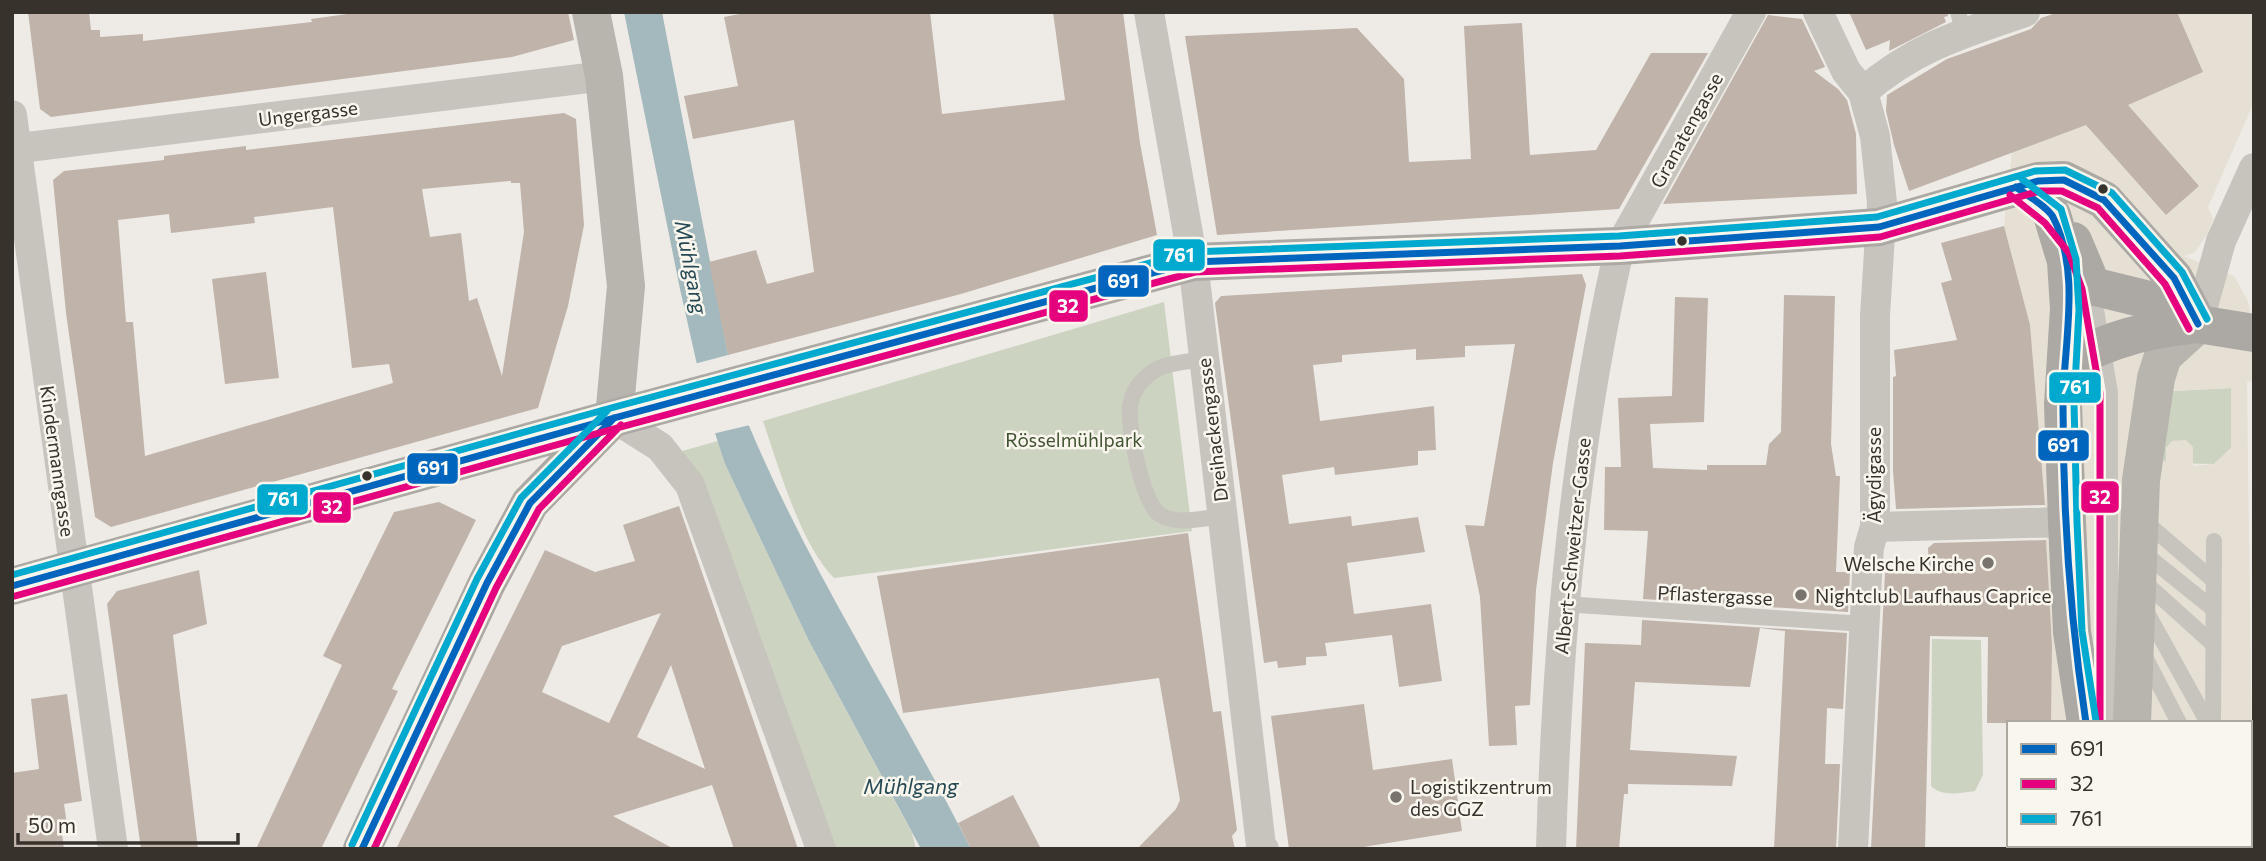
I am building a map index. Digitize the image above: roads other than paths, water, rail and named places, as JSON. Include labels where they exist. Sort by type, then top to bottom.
[{"type":"main road","points":[[362,849],[487,583],[530,503],[614,418],[626,286],[604,76],[591,12]]},
{"type":"main road","points":[[12,586],[614,418],[1193,262],[1620,246],[1880,227],[2038,181],[2064,180],[2104,201],[2174,278],[2198,324]]},
{"type":"main road","points":[[2007,190],[2052,215],[2078,248],[2092,286],[2149,300],[2198,324]]},
{"type":"main road","points":[[2052,215],[2066,261],[2068,309],[2063,404],[2067,522],[2072,632],[2087,721]]},
{"type":"main road","points":[[2132,721],[2137,558],[2156,378],[2163,356],[2198,324]]},
{"type":"main road","points":[[2066,363],[2100,344],[2154,329],[2198,324],[2254,333]]},
{"type":"street","name":"Dreihackengasse","points":[[1149,12],[1193,262],[1261,848]]},
{"type":"street","name":"Granatengasse","points":[[1620,246],[1751,12]]},
{"type":"street","points":[[1818,12],[1846,71],[1863,92],[1892,67],[1940,41],[1961,22],[2025,12]]},
{"type":"street","name":"Ungergasse","points":[[14,149],[604,76]]},
{"type":"street","name":"Ägydigasse","points":[[1853,849],[1869,547],[1875,527],[1872,428],[1882,203],[1875,136],[1863,92]]},
{"type":"street","name":"Kindermanngasse","points":[[12,116],[14,149],[72,570],[113,849]]},
{"type":"street","points":[[2198,324],[2221,241],[2254,168]]},
{"type":"street","name":"Albert-Schweitzer-Gasse","points":[[1546,848],[1563,604],[1582,445],[1611,280],[1620,246]]},
{"type":"street","points":[[614,418],[660,447],[690,485],[821,849]]},
{"type":"street","points":[[1875,527],[2067,522]]},
{"type":"lane","points":[[2092,286],[2110,392],[2110,721]]},
{"type":"lane","points":[[1203,359],[1157,368],[1133,392],[1129,409],[1142,486],[1147,500],[1158,513],[1182,520],[1222,516]]},
{"type":"lane","points":[[2210,721],[2214,541]]},
{"type":"lane","points":[[2137,558],[2212,579]]},
{"type":"lane","points":[[2137,558],[2212,608]]},
{"type":"lane","points":[[2137,558],[2213,644]]},
{"type":"lane","points":[[2137,558],[2209,721]]},
{"type":"lane","name":"Pflastergasse","points":[[1563,604],[1865,624]]},
{"type":"lane","points":[[2135,637],[2178,721]]},
{"type":"water","name":"Mühlgang","points":[[624,12],[662,12],[735,391],[760,451],[816,566],[971,849],[921,849],[809,641],[725,464],[706,405],[680,289]]},
{"type":"place","name":"Welsche Kirche","points":[[1988,563]]},
{"type":"place","name":"Nightclub Laufhaus Caprice","points":[[1801,595]]},
{"type":"place","name":"Logistikzentrum des GGZ","points":[[1396,797]]},
{"type":"park label","name":"Rösselmühlpark","points":[[1074,439]]}]
